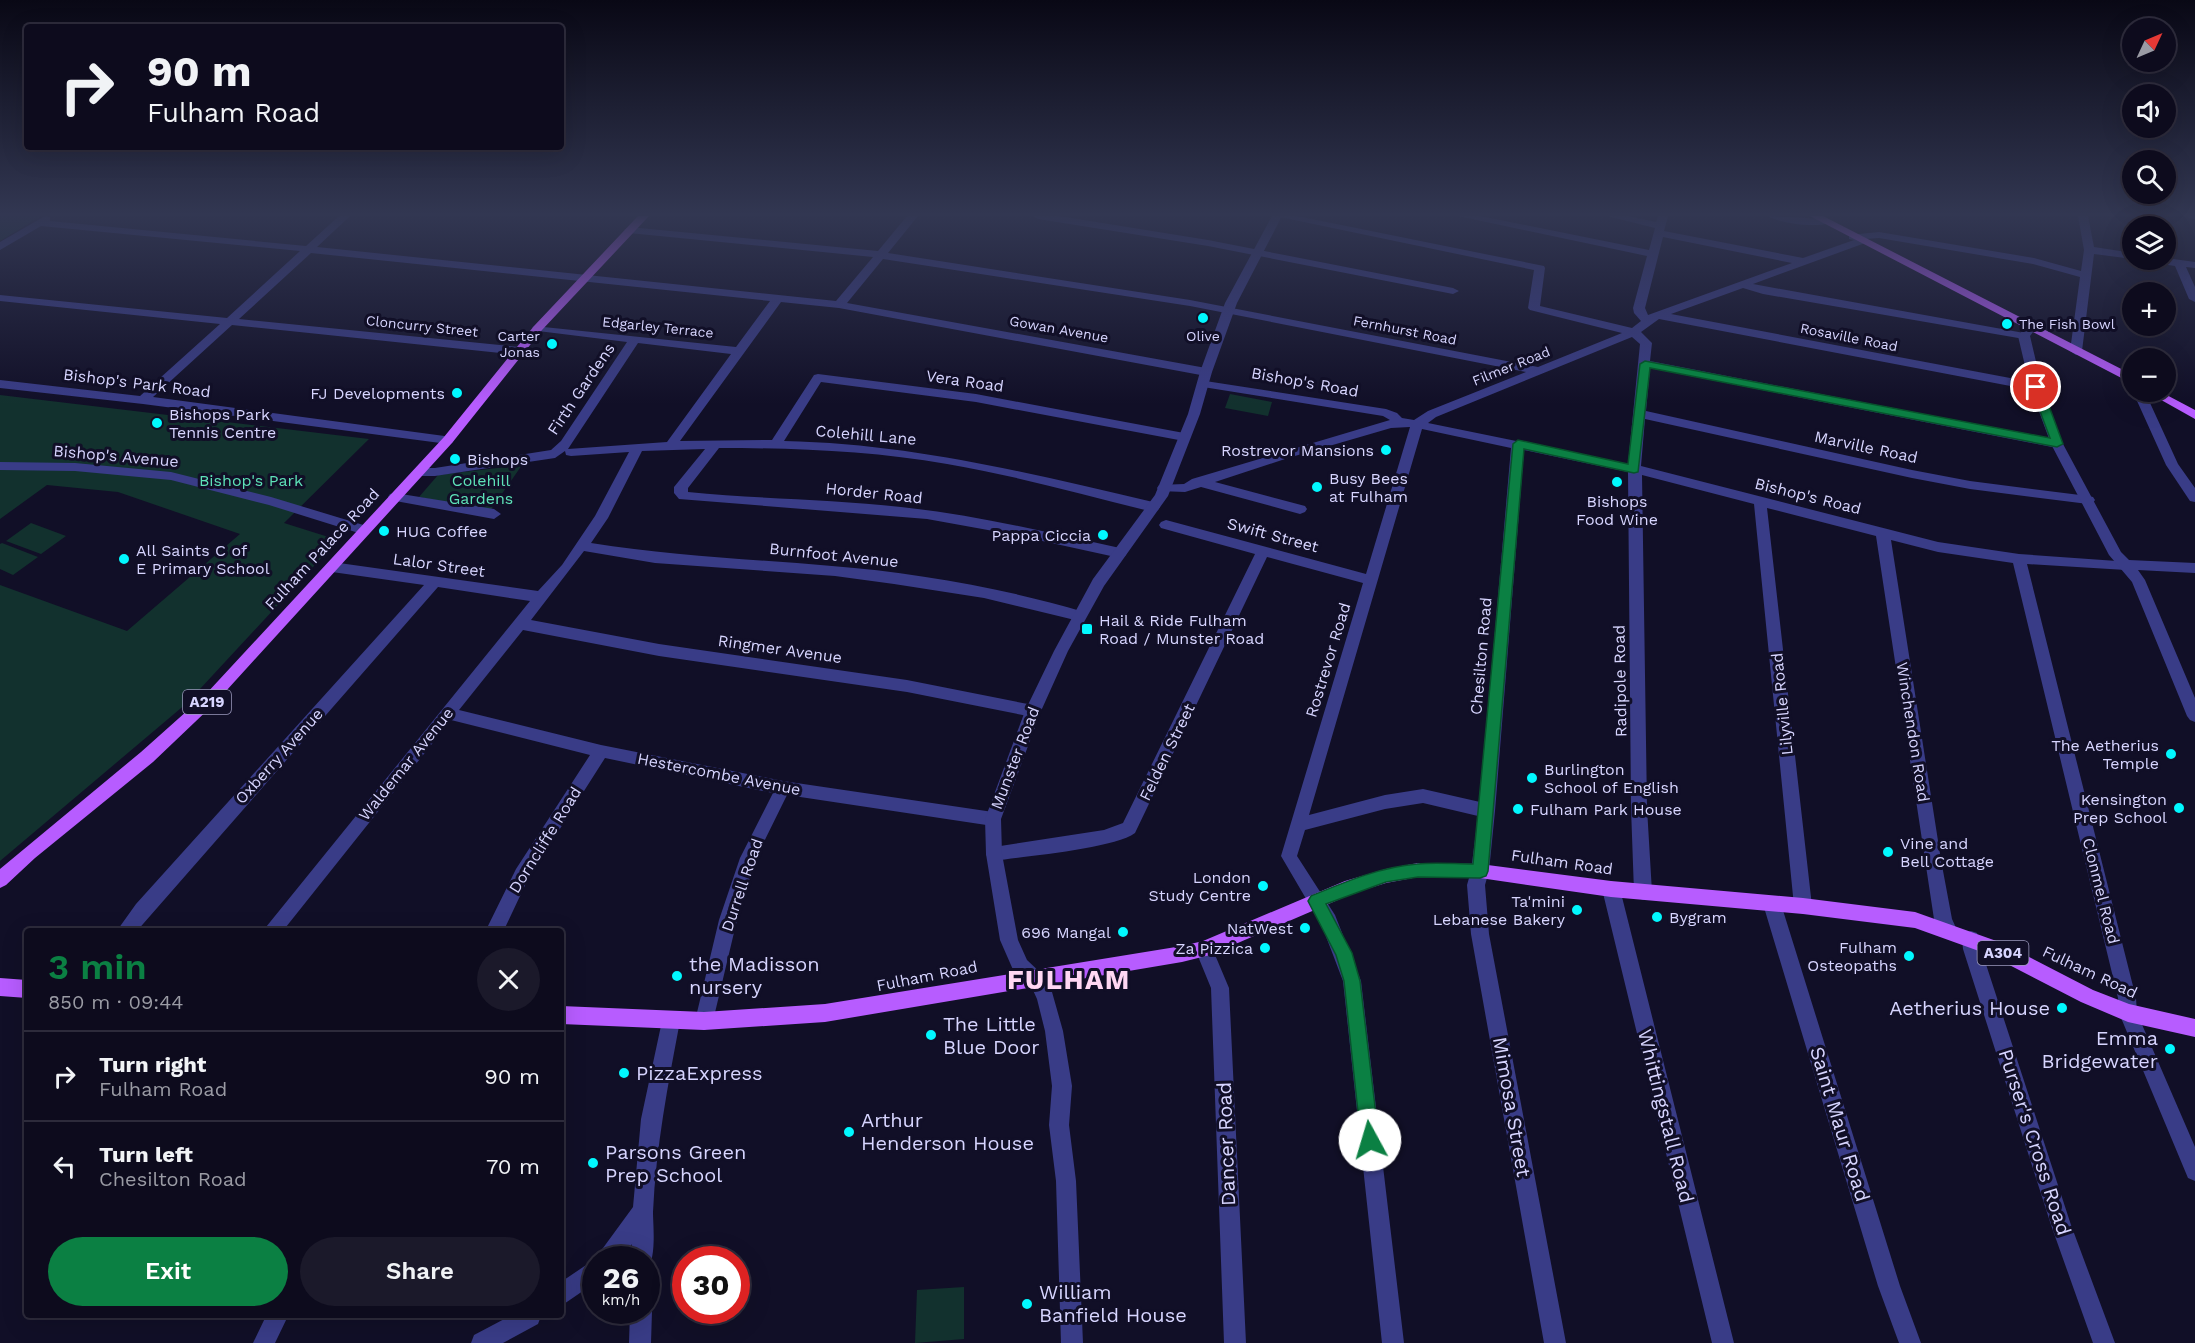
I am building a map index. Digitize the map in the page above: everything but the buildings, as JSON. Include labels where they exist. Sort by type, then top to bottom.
[{"type":"main road","name":"Fulham Palace Road","points":[[0,880],[192,717],[448,440],[538,328],[583,279]]},
{"type":"main road","points":[[1930,279],[2028,332],[2076,351],[2122,374]]},
{"type":"main road","points":[[2170,402],[2195,416]]},
{"type":"main road","name":"Fulham Road","points":[[564,1015],[704,1021],[825,1013],[1135,962],[1204,949],[1351,886],[1418,870],[1480,871],[1611,889],[1803,906],[1915,920],[1996,949],[2087,996],[2128,1013],[2195,1028]]},
{"type":"main road","points":[[0,987],[24,988]]},
{"type":"street","points":[[143,400],[275,279]]},
{"type":"street","name":"Gowan Avenue","points":[[600,279],[839,304],[1205,377]]},
{"type":"street","points":[[839,304],[861,279]]},
{"type":"street","name":"Fernhurst Road","points":[[1033,279],[1190,303],[1541,371]]},
{"type":"street","name":"Munster Road","points":[[1072,1343],[1066,1181],[1059,1125],[1062,1086],[1054,1031],[1046,998],[1038,982],[1020,966],[1009,940],[994,854],[993,819],[1032,711],[1079,616],[1164,488],[1228,312],[1244,279]]},
{"type":"street","points":[[1391,279],[1453,291]]},
{"type":"street","points":[[1538,279],[1534,308],[1634,332]]},
{"type":"street","points":[[1646,279],[1639,308],[1640,313],[1652,318]]},
{"type":"street","name":"Filmer Road","points":[[1417,424],[1432,414],[1634,332],[1652,318],[1757,279]]},
{"type":"street","points":[[2076,351],[2085,279]]},
{"type":"street","points":[[2186,279],[2195,299]]},
{"type":"street","points":[[1742,284],[1763,291],[2028,332],[2036,387],[2057,444],[2116,555],[2138,580],[2195,716]]},
{"type":"street","name":"Cloncurry Street","points":[[0,298],[519,351]]},
{"type":"street","points":[[670,446],[778,298]]},
{"type":"street","name":"Rosaville Road","points":[[1652,318],[2036,387]]},
{"type":"street","name":"Edgarley Terrace","points":[[538,328],[740,351]]},
{"type":"street","name":"Radipole Road","points":[[1634,332],[1646,343],[1634,469],[1636,480],[1640,841],[1643,892]]},
{"type":"street","name":"Firth Gardens","points":[[419,472],[435,472],[555,454],[565,444],[634,340]]},
{"type":"street","points":[[1645,364],[2057,444]]},
{"type":"street","name":"Bishop's Road","points":[[1205,377],[1386,413],[1394,416],[1398,422]]},
{"type":"street","name":"Vera Road","points":[[776,445],[818,378],[976,398],[1184,437]]},
{"type":"street","name":"Bishop's Park Road","points":[[0,384],[143,400],[448,440]]},
{"type":"street","points":[[2144,402],[2172,465],[2195,498]]},
{"type":"street","name":"Marville Road","points":[[1640,414],[1912,474],[1970,485],[2088,500]]},
{"type":"street","points":[[1164,488],[1179,489],[1283,455],[1398,422],[1417,424]]},
{"type":"street","name":"Bishop's Road","points":[[1417,424],[1634,469],[1938,548],[2019,559],[2194,569]]},
{"type":"street","name":"Rostrevor Road","points":[[1393,1343],[1352,981],[1344,953],[1289,856],[1417,424]]},
{"type":"street","name":"Chesilton Road","points":[[1480,871],[1518,444]]},
{"type":"street","name":"Colehill Lane","points":[[571,452],[670,446],[850,447],[994,468],[1153,507]]},
{"type":"street","name":"Horder Road","points":[[714,446],[681,487],[681,493],[684,496],[801,502],[922,514],[1015,529],[1120,553]]},
{"type":"street","points":[[582,546],[601,518],[637,448]]},
{"type":"street","name":"Bishop's Avenue","points":[[0,466],[75,467],[171,476],[288,506],[365,530]]},
{"type":"street","points":[[1197,483],[1299,509]]},
{"type":"street","points":[[395,497],[494,514]]},
{"type":"street","name":"Lilyville Road","points":[[1760,502],[1803,906]]},
{"type":"street","name":"Swift Street","points":[[1166,525],[1370,579]]},
{"type":"street","name":"Winchendon Road","points":[[1883,534],[1933,860],[1943,919],[1948,930]]},
{"type":"street","name":"Waldemar Avenue","points":[[274,928],[522,624],[582,546]]},
{"type":"street","name":"Burnfoot Avenue","points":[[582,546],[655,558],[835,571],[894,579],[984,593],[1079,616]]},
{"type":"street","name":"Felden Street","points":[[994,854],[1104,837],[1122,833],[1129,828],[1264,550]]},
{"type":"street","name":"Clonmel Road","points":[[2019,559],[2127,998],[2128,1013],[2195,1171]]},
{"type":"street","name":"Lalor Street","points":[[332,567],[541,597]]},
{"type":"street","name":"Oxberry Avenue","points":[[128,928],[435,582]]},
{"type":"street","name":"Ringmer Avenue","points":[[522,624],[659,650],[907,686],[1032,711]]},
{"type":"street","name":"Hestercombe Avenue","points":[[448,713],[601,751],[783,788],[993,819]]},
{"type":"street","name":"Dorncliffe Road","points":[[496,928],[522,873],[601,751]]},
{"type":"street","name":"Durrell Road","points":[[704,1021],[728,920],[748,858],[783,788]]},
{"type":"street","points":[[1297,825],[1385,802],[1423,796],[1487,811]]},
{"type":"street","name":"Mimosa Street","points":[[1480,871],[1476,885],[1480,934],[1555,1343]]},
{"type":"street","name":"Whittingstall Road","points":[[1611,889],[1722,1343]]},
{"type":"street","name":"Saint Maur Road","points":[[1772,904],[1889,1286],[1910,1343]]},
{"type":"street","name":"Purser's Cross Road","points":[[1971,939],[1972,949],[2061,1225],[2104,1343]]},
{"type":"street","name":"Dancer Road","points":[[1204,949],[1220,988],[1235,1343]]},
{"type":"street","points":[[642,1246],[651,1119],[671,1021]]},
{"type":"street","points":[[618,1246],[643,1210]]},
{"type":"street","points":[[564,1293],[582,1279]]},
{"type":"street","points":[[264,1343],[276,1318]]},
{"type":"street","points":[[482,1343],[526,1318]]},
{"type":"street","points":[[640,1343],[641,1324]]},
{"type":"green space","points":[[1230,394],[1272,402],[1268,416],[1225,408]]},
{"type":"green space","name":"Bishop's Park","points":[[0,395],[369,439],[284,523],[338,540],[187,703],[0,861],[0,585],[127,631],[240,534],[118,492],[47,485],[0,519]]},
{"type":"green space","name":"Colehill Gardens","points":[[522,465],[490,511],[419,497],[438,475]]},
{"type":"green space","points":[[31,523],[66,536],[41,554],[6,541]]},
{"type":"green space","points":[[0,544],[38,557],[13,575],[0,569]]},
{"type":"green space","points":[[964,1287],[964,1339],[915,1343],[917,1290]]},
{"type":"place","name":"Olive","points":[[1203,318]]},
{"type":"place","name":"The Fish Bowl","points":[[2007,324]]},
{"type":"place","name":"Carter Jonas","points":[[552,344]]},
{"type":"place","name":"FJ Developments","points":[[457,393]]},
{"type":"place","name":"Bishops Park Tennis Centre","points":[[157,423]]},
{"type":"place","name":"Rostrevor Mansions","points":[[1386,450]]},
{"type":"place","name":"Bishops","points":[[455,459]]},
{"type":"place","name":"Bishops Food Wine","points":[[1617,482]]},
{"type":"place","name":"Busy Bees at Fulham","points":[[1317,487]]},
{"type":"place","name":"HUG Coffee","points":[[384,531]]},
{"type":"place","name":"Pappa Ciccia","points":[[1103,535]]},
{"type":"place","name":"All Saints C of E Primary School","points":[[124,559]]},
{"type":"place","name":"Hail & Ride Fulham Road / Munster Road","points":[[1087,629]]},
{"type":"place","name":"The Aetherius Temple","points":[[2171,754]]},
{"type":"place","name":"Burlington School of English","points":[[1532,778]]},
{"type":"place","name":"Kensington Prep School","points":[[2179,808]]},
{"type":"place","name":"Fulham Park House","points":[[1518,809]]},
{"type":"place","name":"Vine and Bell Cottage","points":[[1888,852]]},
{"type":"place","name":"London Study Centre","points":[[1263,886]]},
{"type":"place","name":"Ta'mini Lebanese Bakery","points":[[1577,910]]},
{"type":"place","name":"Bygram","points":[[1657,917]]},
{"type":"place","name":"NatWest","points":[[1305,928]]},
{"type":"place","name":"696 Mangal","points":[[1123,932]]},
{"type":"place","name":"Za Pizzica","points":[[1265,948]]},
{"type":"place","name":"Fulham Osteopaths","points":[[1909,956]]},
{"type":"place","name":"the Madisson nursery","points":[[677,976]]},
{"type":"place","name":"Aetherius House","points":[[2062,1008]]},
{"type":"place","name":"The Little Blue Door","points":[[931,1035]]},
{"type":"place","name":"Emma Bridgewater","points":[[2170,1049]]},
{"type":"place","name":"PizzaExpress","points":[[624,1073]]},
{"type":"place","name":"Arthur Henderson House","points":[[849,1132]]},
{"type":"place","name":"Parsons Green Prep School","points":[[593,1163]]},
{"type":"place","name":"William Banfield House","points":[[1027,1304]]},
{"type":"district","name":"FULHAM","points":[[1069,980]]},
{"type":"route","points":[[1370,1140],[1352,981],[1344,953],[1316,901],[1351,886],[1418,870],[1480,871],[1518,444],[1634,469],[1645,364],[2057,444],[2036,387]]}]
